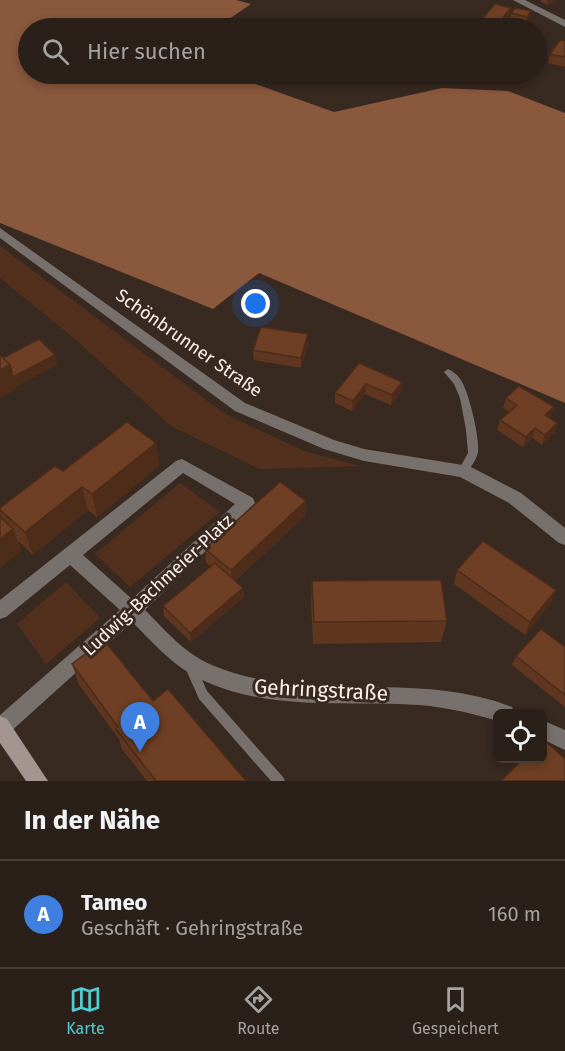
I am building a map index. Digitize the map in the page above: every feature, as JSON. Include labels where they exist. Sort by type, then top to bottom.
[{"type":"main road","points":[[0,726],[38,781]]},
{"type":"street","points":[[518,0],[565,24]]},
{"type":"street","name":"Schönbrunner Straße","points":[[0,232],[240,406],[330,445],[364,455],[463,471],[515,498],[565,538]]},
{"type":"street","name":"Ludwig-Bachmeier-Platz","points":[[0,611],[72,556],[182,465],[247,503],[133,610],[0,726]]},
{"type":"street","name":"Gehringstraße","points":[[72,556],[189,663],[240,685],[302,691],[431,697],[486,705],[494,709]]},
{"type":"street","points":[[547,731],[565,740]]},
{"type":"lane","points":[[447,372],[458,382],[465,398],[471,430],[473,453],[463,471]]},
{"type":"lane","points":[[189,663],[203,695],[279,781]]},
{"type":"shaded area","points":[[0,0],[236,0],[251,4],[231,18],[18,18],[18,84],[255,84],[334,112],[442,88],[508,91],[565,113],[565,403],[259,273],[213,309],[0,223]]},
{"type":"shaded area","points":[[0,246],[225,414],[304,451],[360,466],[259,469],[171,426],[76,340],[0,278]]},
{"type":"shaded area","points":[[180,483],[220,512],[130,587],[95,554]]},
{"type":"shaded area","points":[[66,582],[100,618],[46,664],[17,624]]},
{"type":"building","points":[[495,4],[511,8],[502,18],[483,18]]},
{"type":"building","points":[[515,8],[531,11],[527,17],[511,13]]},
{"type":"building","points":[[560,40],[565,41],[565,57],[550,54]]},
{"type":"building","points":[[261,327],[308,334],[301,358],[253,350]]},
{"type":"building","points":[[39,339],[55,355],[13,377],[10,365],[3,358]]},
{"type":"building","points":[[0,355],[10,365],[0,370]]},
{"type":"building","points":[[359,363],[402,382],[392,395],[366,384],[353,401],[335,393]]},
{"type":"building","points":[[519,386],[554,407],[545,415],[557,423],[545,435],[535,428],[526,437],[500,420],[517,405],[506,398]]},
{"type":"building","points":[[127,422],[156,443],[92,494],[82,487],[25,532],[0,510],[55,466],[63,471]]},
{"type":"building","points":[[280,482],[306,501],[231,570],[205,549]]},
{"type":"building","points":[[0,517],[13,529],[0,539]]},
{"type":"building","points":[[483,541],[556,590],[530,622],[457,570]]},
{"type":"building","points":[[215,563],[243,588],[190,633],[163,606]]},
{"type":"building","points":[[441,580],[447,621],[314,622],[312,581]]},
{"type":"building","points":[[541,629],[565,647],[565,695],[516,656]]},
{"type":"building","points":[[104,640],[153,701],[168,689],[246,781],[156,781],[116,729],[118,727],[72,664]]},
{"type":"building","points":[[547,743],[565,759],[565,781],[501,781],[519,763],[547,763]]},
{"type":"place","name":"Tameo","points":[[140,752]]}]
